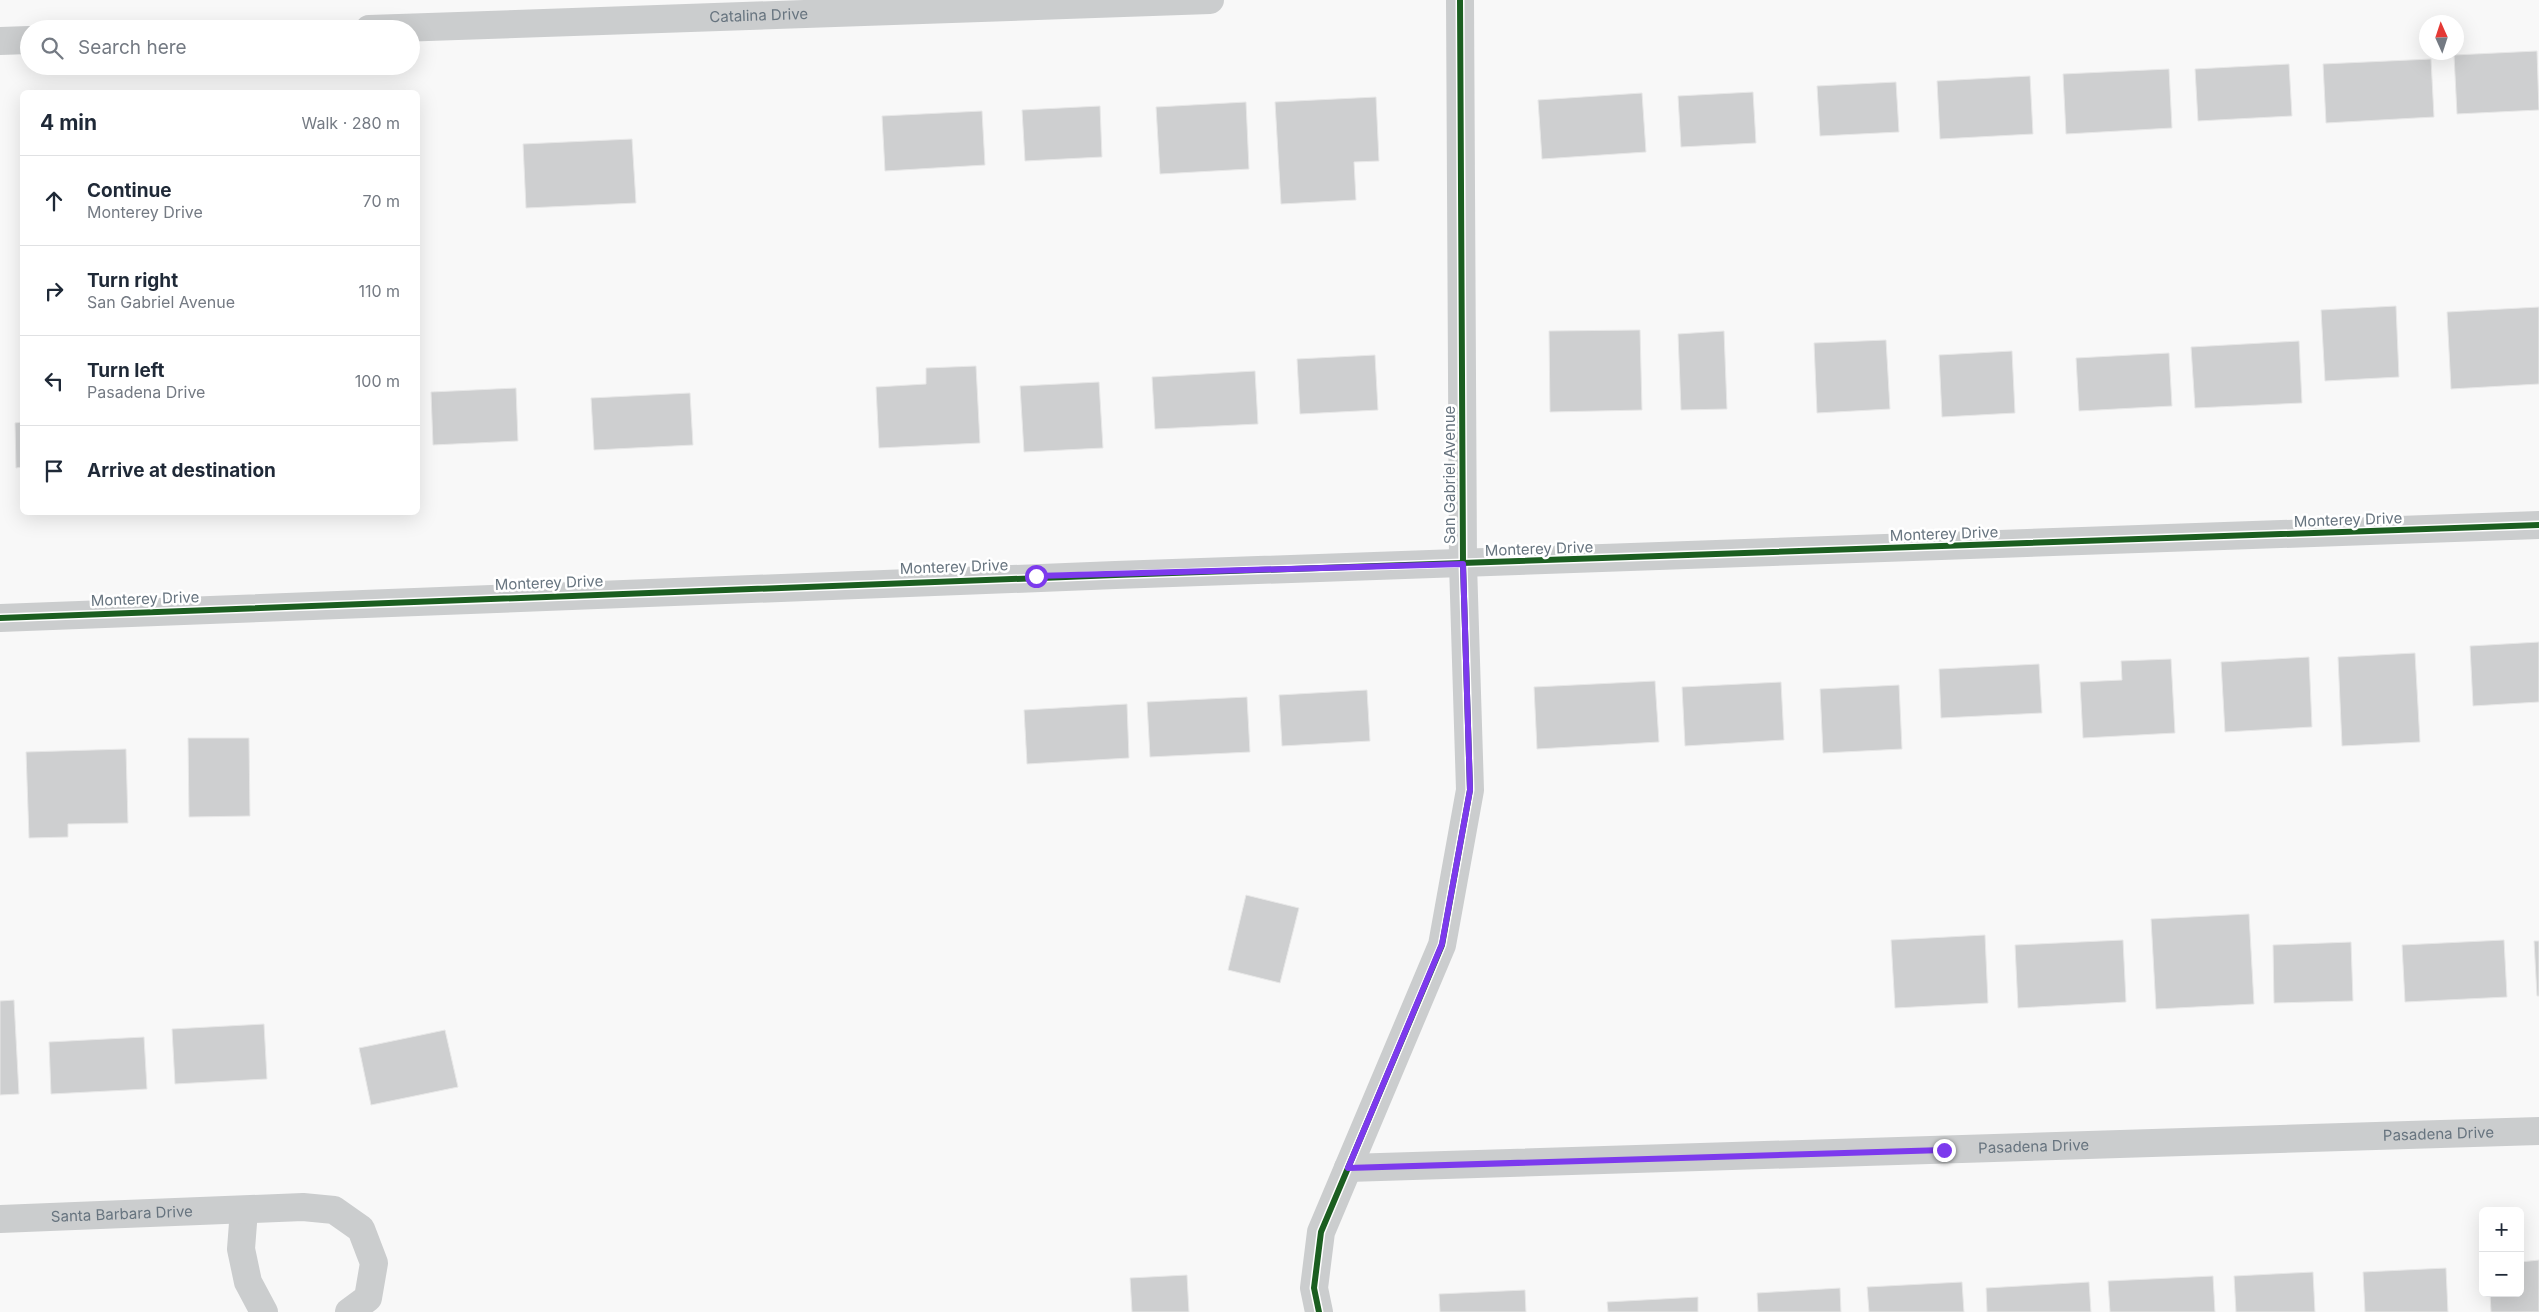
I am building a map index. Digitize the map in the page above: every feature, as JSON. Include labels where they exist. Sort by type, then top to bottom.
[{"type":"street","name":"Catalina Drive","points":[[420,27],[1210,0]]},
{"type":"street","name":"San Gabriel Avenue","points":[[1319,1312],[1314,1288],[1321,1232],[1442,944],[1470,790],[1463,564],[1460,0]]},
{"type":"street","points":[[0,41],[20,40]]},
{"type":"street","name":"Monterey Drive","points":[[0,618],[1076,575],[1463,564],[2539,525]]},
{"type":"street","name":"Pasadena Drive","points":[[1348,1168],[2539,1131]]},
{"type":"street","name":"Santa Barbara Drive","points":[[0,1219],[303,1207],[334,1210],[362,1229],[374,1263],[368,1298],[349,1312]]},
{"type":"street","points":[[244,1210],[241,1249],[248,1282],[264,1312]]},
{"type":"building","points":[[2537,51],[2539,110],[2457,114],[2454,60],[2464,60],[2464,55]]},
{"type":"building","points":[[2431,60],[2434,117],[2326,123],[2323,64]]},
{"type":"building","points":[[2289,64],[2292,116],[2198,121],[2195,69]]},
{"type":"building","points":[[2169,69],[2172,128],[2066,134],[2063,74]]},
{"type":"building","points":[[2030,76],[2033,134],[1940,139],[1937,81]]},
{"type":"building","points":[[1896,82],[1899,132],[1820,136],[1817,86]]},
{"type":"building","points":[[1753,92],[1756,143],[1681,147],[1678,96]]},
{"type":"building","points":[[1642,93],[1646,152],[1542,159],[1538,100]]},
{"type":"building","points":[[1376,97],[1379,161],[1354,162],[1356,200],[1281,204],[1275,102]]},
{"type":"building","points":[[1246,102],[1249,169],[1160,174],[1156,107]]},
{"type":"building","points":[[1100,106],[1102,157],[1025,161],[1022,110]]},
{"type":"building","points":[[982,111],[985,165],[885,171],[882,116]]},
{"type":"building","points":[[632,139],[636,203],[526,208],[523,144]]},
{"type":"building","points":[[2396,306],[2399,377],[2325,381],[2321,310]]},
{"type":"building","points":[[2539,307],[2539,384],[2451,389],[2447,312]]},
{"type":"building","points":[[1640,330],[1642,410],[1550,412],[1549,331]]},
{"type":"building","points":[[1724,331],[1727,409],[1681,410],[1678,334]]},
{"type":"building","points":[[1886,340],[1890,409],[1817,413],[1814,343]]},
{"type":"building","points":[[2299,341],[2302,403],[2195,408],[2191,347]]},
{"type":"building","points":[[2012,351],[2015,413],[1942,417],[1939,355]]},
{"type":"building","points":[[2169,353],[2172,406],[2079,411],[2076,358]]},
{"type":"building","points":[[1375,355],[1378,410],[1300,414],[1297,359]]},
{"type":"building","points":[[976,366],[980,443],[879,448],[876,387],[926,384],[926,368]]},
{"type":"building","points":[[1255,371],[1258,424],[1155,429],[1152,377]]},
{"type":"building","points":[[1099,382],[1103,448],[1024,452],[1020,386]]},
{"type":"building","points":[[516,388],[518,441],[433,445],[431,392]]},
{"type":"building","points":[[690,393],[693,445],[594,450],[591,398]]},
{"type":"building","points":[[20,422],[20,467],[16,468],[15,423]]},
{"type":"building","points":[[2539,642],[2539,702],[2473,706],[2470,646]]},
{"type":"building","points":[[2415,653],[2420,742],[2342,746],[2338,657]]},
{"type":"building","points":[[2309,657],[2312,727],[2225,732],[2221,662]]},
{"type":"building","points":[[2171,659],[2175,733],[2083,738],[2080,682],[2122,680],[2121,661]]},
{"type":"building","points":[[2039,664],[2042,713],[1941,718],[1939,669]]},
{"type":"building","points":[[1655,681],[1659,742],[1537,749],[1534,687]]},
{"type":"building","points":[[1781,682],[1784,740],[1685,746],[1682,687]]},
{"type":"building","points":[[1899,685],[1902,749],[1823,753],[1820,689]]},
{"type":"building","points":[[1367,690],[1370,741],[1282,746],[1279,695]]},
{"type":"building","points":[[1247,697],[1250,752],[1150,757],[1147,702]]},
{"type":"building","points":[[1127,704],[1129,758],[1027,764],[1024,710]]},
{"type":"building","points":[[188,738],[249,738],[250,816],[189,817]]},
{"type":"building","points":[[126,749],[128,823],[68,824],[68,837],[29,838],[26,752]]},
{"type":"building","points":[[1246,895],[1299,908],[1280,983],[1228,970]]},
{"type":"building","points":[[2249,914],[2254,1004],[2156,1009],[2151,919]]},
{"type":"building","points":[[1985,935],[1988,1003],[1895,1008],[1891,940]]},
{"type":"building","points":[[2123,940],[2126,1002],[2018,1008],[2015,945]]},
{"type":"building","points":[[2504,940],[2507,997],[2405,1002],[2402,945]]},
{"type":"building","points":[[2534,941],[2539,941],[2539,996],[2537,996]]},
{"type":"building","points":[[2351,942],[2353,1001],[2274,1003],[2273,945]]},
{"type":"building","points":[[14,1000],[19,1094],[0,1095],[0,1001]]},
{"type":"building","points":[[264,1024],[267,1079],[175,1084],[172,1029]]},
{"type":"building","points":[[445,1030],[458,1087],[371,1105],[359,1048]]},
{"type":"building","points":[[144,1037],[147,1089],[51,1094],[49,1042]]},
{"type":"building","points":[[2539,1260],[2539,1312],[2491,1312],[2490,1297],[2524,1297],[2524,1262]]},
{"type":"building","points":[[2446,1268],[2448,1312],[2365,1312],[2363,1272]]},
{"type":"building","points":[[2313,1272],[2315,1312],[2236,1312],[2234,1276]]},
{"type":"building","points":[[1187,1275],[1189,1312],[1132,1312],[1130,1278]]},
{"type":"building","points":[[2213,1276],[2215,1312],[2110,1312],[2108,1281]]},
{"type":"building","points":[[1962,1282],[1964,1312],[1869,1312],[1867,1287]]},
{"type":"building","points":[[2089,1282],[2091,1312],[1987,1312],[1986,1288]]},
{"type":"building","points":[[1840,1288],[1841,1312],[1758,1312],[1757,1293]]},
{"type":"building","points":[[1525,1290],[1526,1312],[1440,1312],[1439,1294]]},
{"type":"building","points":[[1698,1297],[1698,1312],[1608,1312],[1607,1302]]},
{"type":"cycle path","points":[[1319,1312],[1314,1288],[1321,1232],[1442,945],[1470,790],[1463,564],[1460,0]]},
{"type":"cycle path","points":[[0,618],[952,581],[2539,525]]},
{"type":"route","points":[[1036,576],[1463,564],[1470,790],[1442,944],[1348,1168],[1944,1150]]}]
